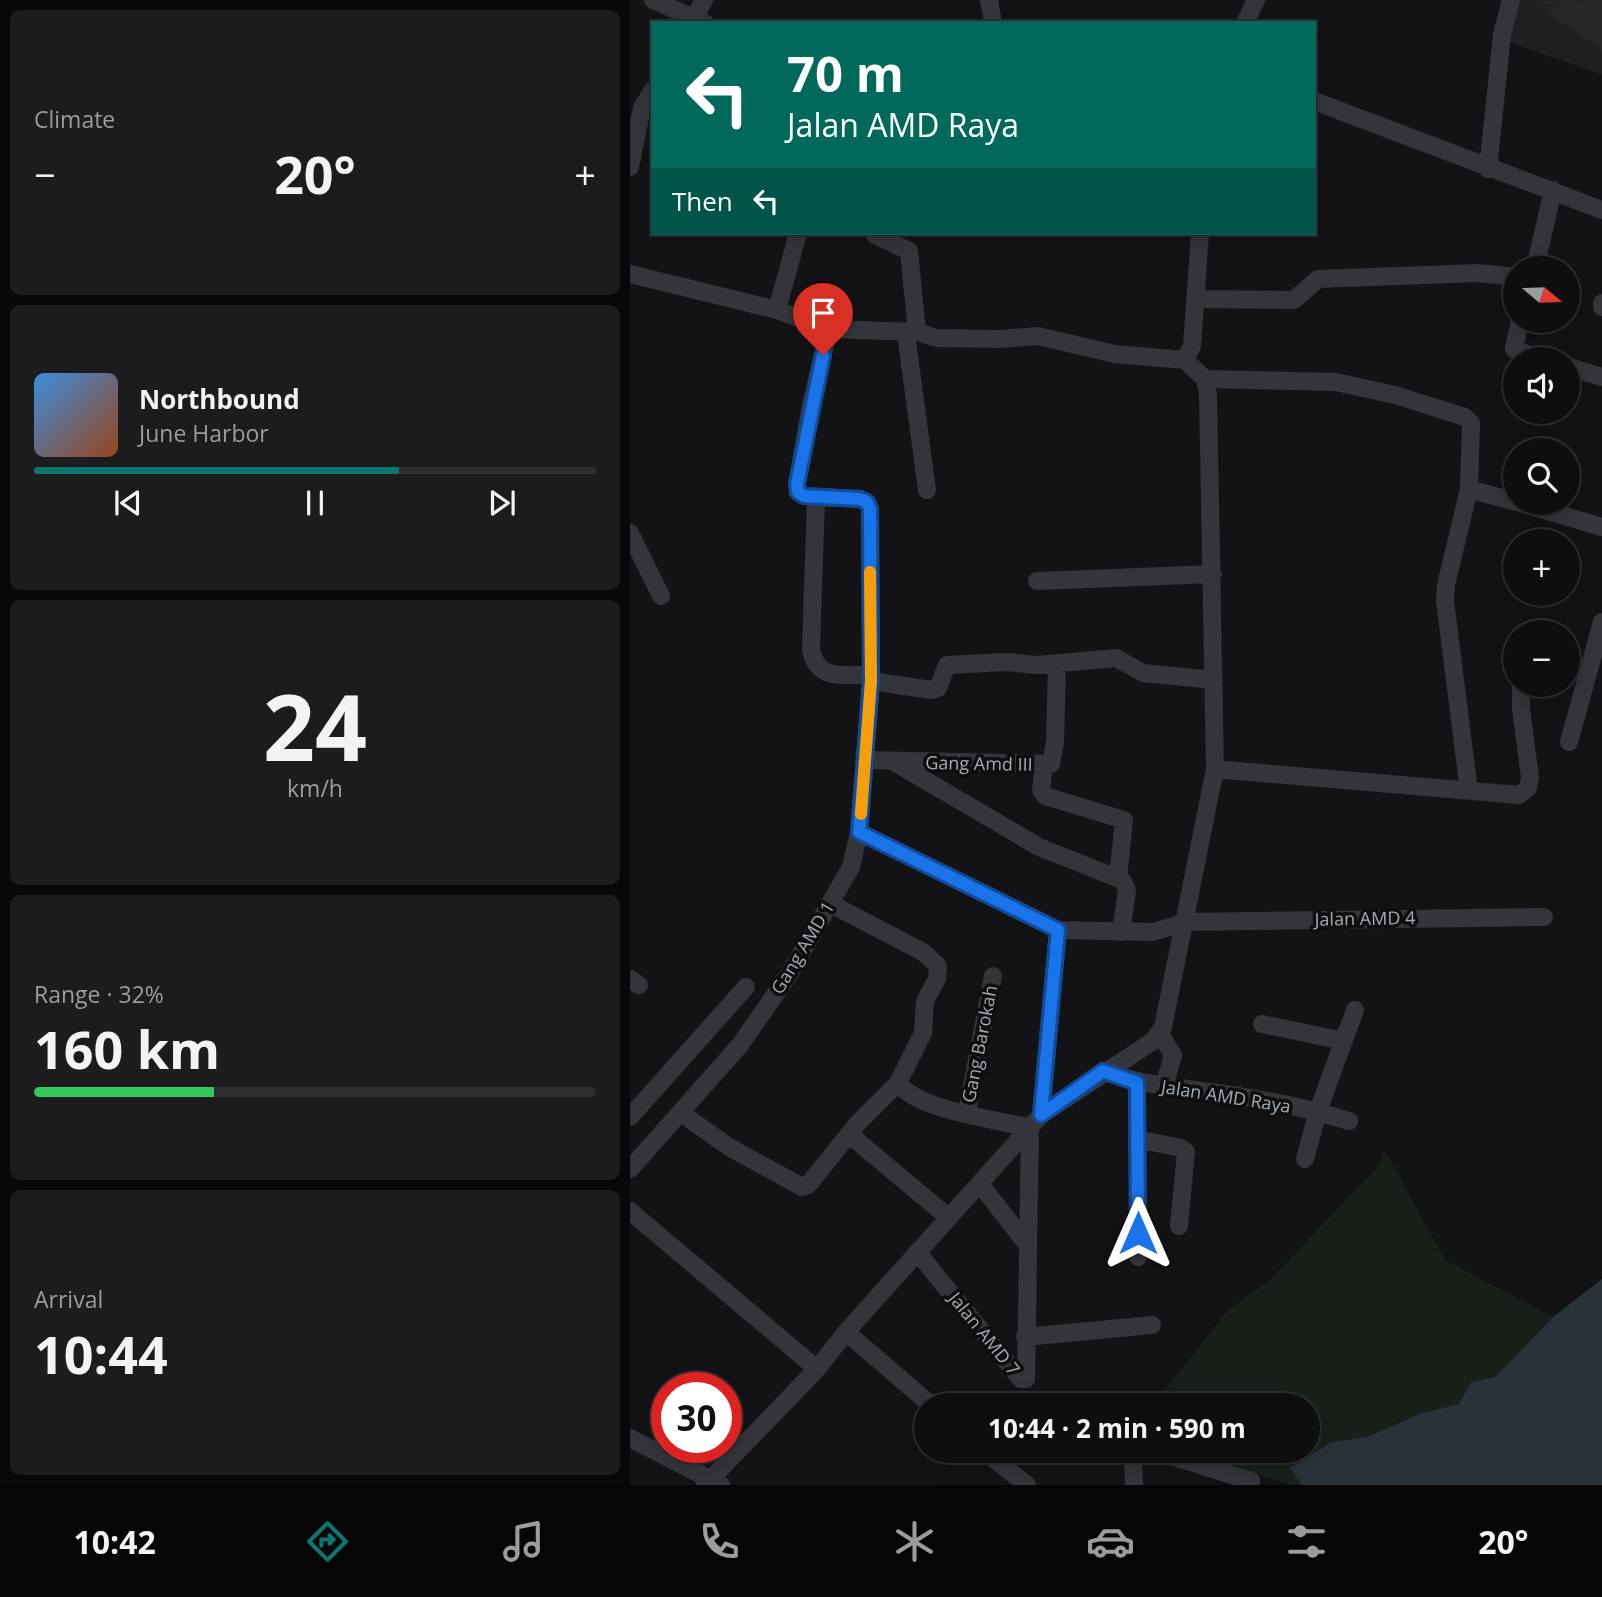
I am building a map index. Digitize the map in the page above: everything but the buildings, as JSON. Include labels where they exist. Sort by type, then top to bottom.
[{"type":"street","points":[[653,0],[697,21],[704,0]]},
{"type":"street","points":[[989,0],[993,21]]},
{"type":"street","points":[[1246,21],[1256,0]]},
{"type":"street","points":[[1488,169],[1502,35],[1511,0]]},
{"type":"street","points":[[630,167],[632,137],[642,108],[651,93]]},
{"type":"street","points":[[1316,102],[1602,210]]},
{"type":"street","points":[[1538,256],[1553,190]]},
{"type":"street","points":[[777,310],[797,235]]},
{"type":"street","points":[[875,235],[909,251],[911,333],[927,490]]},
{"type":"street","points":[[1185,360],[1192,346],[1200,235]]},
{"type":"street","points":[[1197,299],[1294,300],[1318,279],[1477,273],[1503,276]]},
{"type":"street","points":[[630,274],[777,310],[830,329],[911,333],[937,338],[999,339],[1038,336],[1115,354],[1185,360],[1205,379],[1336,382],[1395,395],[1465,416],[1471,423],[1469,489],[1446,585],[1446,601],[1468,791]]},
{"type":"street","points":[[830,329],[811,405],[797,484],[798,492],[816,498],[811,650],[814,662],[826,673],[871,678],[931,690],[938,688],[947,665],[1057,663],[1116,658],[1143,673],[1214,680]]},
{"type":"street","points":[[1580,371],[1602,377]]},
{"type":"street","points":[[633,1444],[712,1483],[817,1369],[846,1332],[1035,1121],[1103,1071],[1160,1034],[1166,1018],[1186,922],[1215,769],[1213,574],[1205,379]]},
{"type":"street","points":[[1469,489],[1503,498]]},
{"type":"street","name":"Gang AMD 1","points":[[630,1169],[740,1045],[788,976],[851,867],[859,832],[871,678],[870,509],[867,502],[860,499],[816,498]]},
{"type":"street","points":[[1561,515],[1602,527]]},
{"type":"street","points":[[630,533],[661,596]]},
{"type":"street","points":[[1038,581],[1213,574]]},
{"type":"street","points":[[1569,742],[1602,621]]},
{"type":"street","points":[[1044,765],[1051,764],[1054,758],[1057,663]]},
{"type":"street","points":[[1215,769],[1515,795],[1528,788],[1530,777],[1521,697]]},
{"type":"street","name":"Gang Amd III","points":[[866,760],[1044,765],[1041,790],[1045,796],[1125,820],[1118,878]]},
{"type":"street","points":[[894,762],[1039,847],[1125,883],[1122,932]]},
{"type":"street","points":[[859,832],[1058,930],[1161,930],[1186,922]]},
{"type":"street","points":[[681,1113],[729,1147],[802,1188],[808,1185],[898,1083],[918,1045],[925,1021],[925,1001],[937,979],[938,966],[923,953],[831,904]]},
{"type":"street","name":"Jalan AMD 4","points":[[1186,922],[1544,917]]},
{"type":"street","name":"Jalan AMD 7","points":[[917,1252],[1023,1380],[1027,1377],[1026,1243],[1035,1121],[1058,930]]},
{"type":"street","name":"Gang Barokah","points":[[967,1112],[993,976]]},
{"type":"street","points":[[630,1117],[746,987]]},
{"type":"street","points":[[1305,1159],[1318,1111],[1355,1010]]},
{"type":"street","points":[[1262,1024],[1344,1041]]},
{"type":"street","points":[[1160,1034],[1173,1055],[1164,1087]]},
{"type":"street","name":"Jalan AMD Raya","points":[[1103,1071],[1137,1083],[1318,1111],[1349,1121]]},
{"type":"street","name":"Gang Barokah","points":[[898,1083],[918,1099],[967,1112],[1035,1121]]},
{"type":"street","points":[[1137,1083],[1138,1257]]},
{"type":"street","points":[[850,1135],[948,1218]]},
{"type":"street","points":[[1138,1139],[1181,1148],[1186,1152],[1179,1226]]},
{"type":"street","points":[[980,1184],[1026,1243]]},
{"type":"street","points":[[630,1211],[817,1369]]},
{"type":"street","name":"Jalan AMD 7","points":[[1025,1337],[1152,1325]]},
{"type":"street","points":[[846,1332],[917,1393]]},
{"type":"street","points":[[999,1463],[1027,1485]]},
{"type":"street","points":[[1133,1463],[1133,1485]]},
{"type":"street","points":[[1193,1463],[1251,1481]]},
{"type":"shaded area","points":[[1514,0],[1602,0],[1602,75],[1503,40]]},
{"type":"shaded area","points":[[1384,1149],[1445,1260],[1553,1317],[1495,1377],[1471,1382],[1459,1404],[1422,1413],[1367,1437],[1331,1442],[1320,1449],[1320,1393],[1162,1393],[1229,1309],[1270,1280],[1380,1164]]},
{"type":"shaded area","points":[[1602,1279],[1602,1485],[1301,1485],[1290,1468],[1298,1463],[1320,1463],[1320,1449],[1331,1442],[1367,1437],[1422,1413],[1459,1404],[1471,1382],[1495,1377],[1553,1317]]},
{"type":"shaded area","points":[[1222,1463],[1299,1463],[1291,1468],[1301,1485],[1291,1485]]},
{"type":"slow traffic","points":[[861,814],[871,681],[870,572]]},
{"type":"route","points":[[823,355],[797,484],[798,492],[804,496],[860,499],[867,502],[870,509],[871,681],[859,832],[1058,930],[1041,1115],[1103,1071],[1137,1083],[1138,1233]]}]
